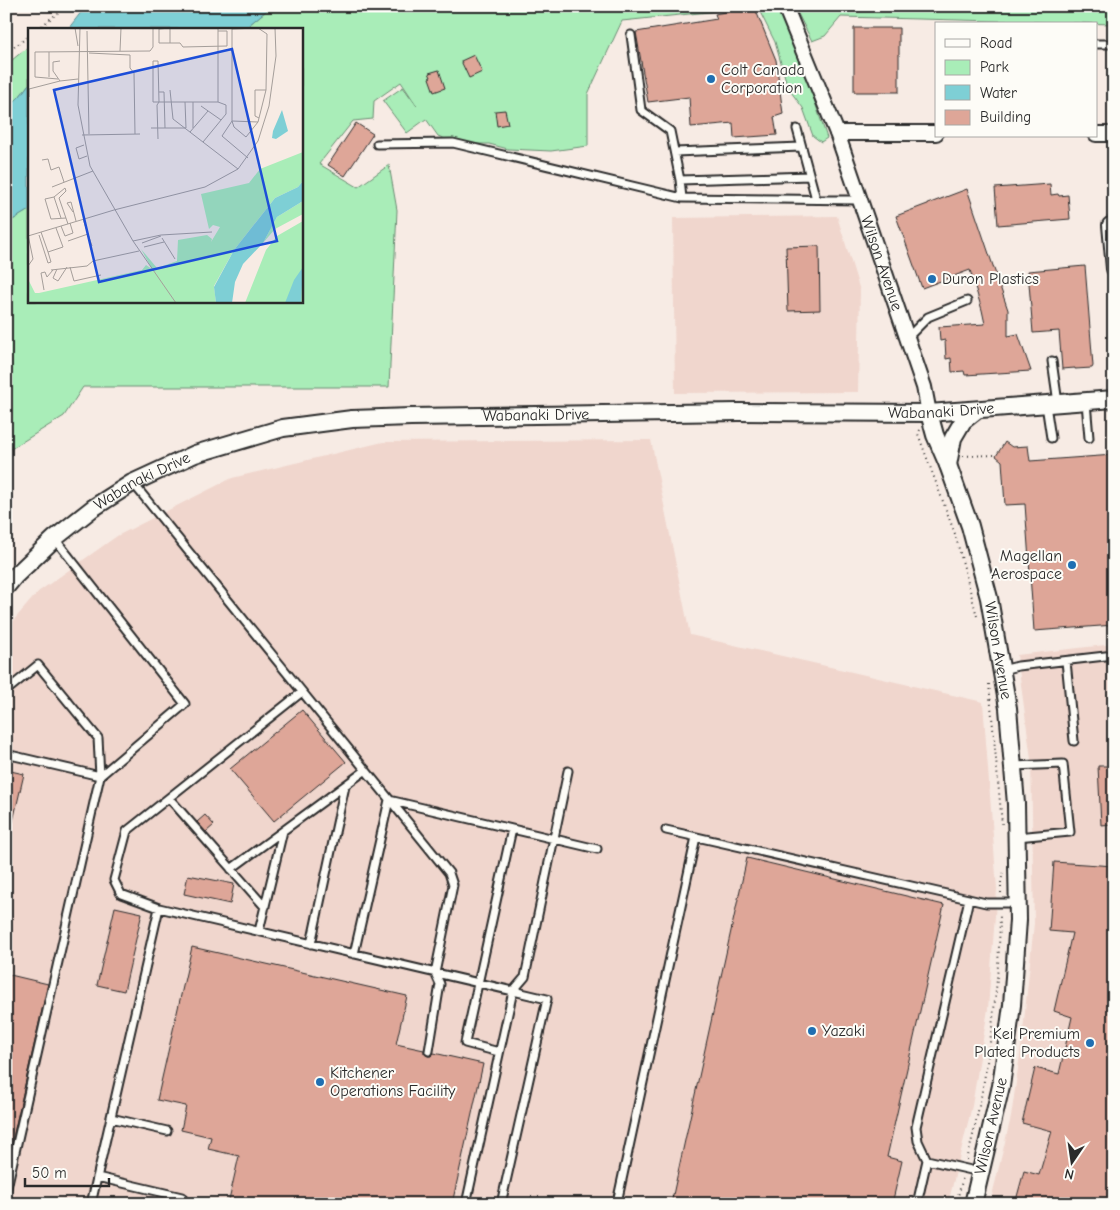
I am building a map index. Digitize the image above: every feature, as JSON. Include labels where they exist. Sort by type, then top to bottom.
[{"type":"street","name":"Wilson Avenue","points":[[785,6],[837,133],[924,387],[935,435],[970,526],[989,598],[1008,708],[1016,804],[1018,920],[1012,1005],[1001,1086],[973,1170],[973,1204]]},
{"type":"street","points":[[837,133],[935,133]]},
{"type":"street","points":[[1098,134],[1114,134]]},
{"type":"street","points":[[1110,224],[1114,269]]},
{"type":"street","name":"Wabanaki Drive","points":[[6,586],[55,538],[93,508],[132,483],[195,454],[283,428],[352,419],[739,412],[929,413],[1114,399]]},
{"type":"street","points":[[948,465],[953,438],[963,420],[977,410]]},
{"type":"lane","points":[[631,35],[641,110],[670,131],[682,198]]},
{"type":"lane","points":[[1098,44],[1114,44]]},
{"type":"lane","points":[[796,129],[816,199]]},
{"type":"lane","points":[[377,144],[453,143],[682,198],[860,200]]},
{"type":"lane","points":[[675,152],[801,147]]},
{"type":"lane","points":[[680,180],[810,176]]},
{"type":"lane","points":[[907,338],[928,316],[967,301]]},
{"type":"lane","points":[[1051,438],[1052,362]]},
{"type":"lane","points":[[1086,401],[1089,438]]},
{"type":"lane","points":[[132,483],[449,873],[453,886],[435,973],[440,984],[429,1052]]},
{"type":"lane","points":[[55,538],[185,704],[100,776]]},
{"type":"lane","points":[[1002,670],[1018,666],[1114,655]]},
{"type":"lane","points":[[1066,661],[1074,741]]},
{"type":"lane","points":[[6,691],[38,665],[98,738],[100,776],[6,1192]]},
{"type":"lane","points":[[302,692],[127,831],[114,880],[121,894],[160,908],[547,999],[501,1204]]},
{"type":"lane","points":[[6,754],[100,776]]},
{"type":"lane","points":[[1013,766],[1063,764],[1070,832],[1017,837]]},
{"type":"lane","points":[[232,869],[366,770]]},
{"type":"lane","points":[[466,1204],[513,991],[524,977],[568,771]]},
{"type":"lane","points":[[311,944],[345,786]]},
{"type":"lane","points":[[168,798],[265,907]]},
{"type":"lane","points":[[389,800],[598,849]]},
{"type":"lane","points":[[354,954],[389,800]]},
{"type":"lane","points":[[499,1052],[465,1043],[512,828]]},
{"type":"lane","points":[[666,830],[986,903],[1018,903]]},
{"type":"lane","points":[[259,932],[284,831]]},
{"type":"lane","points":[[621,1204],[618,1198],[696,837]]},
{"type":"lane","points":[[917,1204],[927,1160],[918,1141],[916,1127],[969,899]]},
{"type":"lane","points":[[91,1204],[160,908]]},
{"type":"lane","points":[[111,1118],[167,1131]]},
{"type":"lane","points":[[927,1160],[973,1170]]},
{"type":"lane","points":[[97,1177],[182,1197]]},
{"type":"path","points":[[39,28],[66,6]]},
{"type":"path","points":[[6,52],[28,37]]},
{"type":"path","points":[[918,434],[956,534],[979,626]]},
{"type":"path","points":[[963,456],[995,455]]},
{"type":"path","points":[[989,684],[1003,828]]},
{"type":"path","points":[[956,1204],[973,1170],[977,1116],[990,1044],[1000,934],[1001,881],[1003,873]]},
{"type":"shaded area","points":[[837,216],[860,291],[858,392],[675,393],[673,218]]},
{"type":"shaded area","points":[[651,440],[690,635],[983,702],[997,889],[988,1009],[972,1106],[948,1204],[6,1204],[6,629],[38,592],[117,536],[232,478],[383,442]]},
{"type":"shaded area","points":[[1114,644],[1114,1204],[990,1204],[1011,1117],[1022,1041],[1034,923],[1031,759],[1017,655]]},
{"type":"green space","points":[[272,6],[741,6],[709,12],[622,21],[588,94],[588,146],[551,151],[508,149],[489,144],[458,144],[438,136],[426,119],[407,133],[383,101],[403,87],[417,106],[401,82],[374,101],[373,119],[353,121],[319,164],[358,187],[389,165],[397,210],[389,387],[83,387],[64,416],[6,452],[6,224],[28,211],[28,302],[302,302],[302,28],[245,28]]},
{"type":"green space","points":[[757,6],[1114,6],[1114,24],[1098,24],[1098,22],[841,17],[825,36],[812,41],[796,10],[778,7],[805,73],[827,138],[821,142],[813,136],[803,108],[788,88],[775,42]]},
{"type":"green space","points":[[28,47],[28,85],[6,110],[6,65]]},
{"type":"water","points":[[86,6],[272,6],[245,28],[69,28]]},
{"type":"water","points":[[28,85],[28,211],[6,224],[6,110]]},
{"type":"building","name":"Colt Canada Corporation","points":[[754,6],[776,60],[783,114],[774,117],[777,135],[734,138],[733,123],[691,127],[689,97],[648,102],[636,32],[717,19],[715,14]]},
{"type":"building","points":[[854,28],[899,28],[899,92],[854,92]]},
{"type":"building","points":[[474,55],[482,72],[469,78],[461,61]]},
{"type":"building","points":[[439,70],[445,88],[434,92],[429,73]]},
{"type":"building","points":[[505,110],[508,124],[497,126],[495,111]]},
{"type":"building","points":[[356,123],[373,134],[345,176],[328,165]]},
{"type":"building","points":[[1050,184],[1051,195],[1068,195],[1070,219],[998,225],[995,188]]},
{"type":"building","name":"Duron Plastics","points":[[967,189],[1008,310],[1008,336],[1018,334],[1031,371],[965,375],[964,371],[952,372],[951,358],[946,359],[945,340],[940,341],[939,327],[985,324],[970,270],[922,288],[896,216]]},
{"type":"building","points":[[819,246],[820,310],[788,311],[786,247]]},
{"type":"building","points":[[1085,266],[1093,366],[1092,368],[1062,369],[1059,331],[1033,333],[1028,271]]},
{"type":"building","name":"Magellan Aerospace","points":[[1005,442],[1012,447],[1028,446],[1030,461],[1114,455],[1114,625],[1034,631],[1025,504],[1005,505],[1002,461],[996,456]]},
{"type":"building","points":[[302,710],[346,762],[274,821],[230,769]]},
{"type":"building","points":[[1098,766],[1114,766],[1114,824],[1101,825]]},
{"type":"building","points":[[6,770],[24,774],[10,834],[6,834]]},
{"type":"building","points":[[205,815],[214,825],[206,832],[197,822]]},
{"type":"building","name":"Yazaki","points":[[747,858],[944,905],[887,1157],[902,1161],[892,1204],[671,1204]]},
{"type":"building","name":"Kei Premium Plated Products","points":[[1054,862],[1114,866],[1114,1204],[1015,1204],[1024,1171],[1039,1175],[1052,1131],[1022,1123],[1035,1068],[1059,1074],[1072,1017],[1054,1011],[1072,933],[1049,931]]},
{"type":"building","points":[[188,875],[234,884],[230,904],[184,894]]},
{"type":"building","points":[[115,907],[142,913],[124,991],[97,985]]},
{"type":"building","name":"Kitchener Operations Facility","points":[[192,947],[407,996],[396,1044],[424,1050],[424,1053],[428,1056],[434,1053],[483,1064],[452,1204],[228,1204],[239,1156],[208,1149],[211,1137],[181,1130],[186,1106],[157,1100]]},
{"type":"building","points":[[6,974],[48,984],[8,1159],[6,1159]]},
{"type":"place","name":"Colt Canada Corporation","points":[[711,79]]},
{"type":"place","name":"Duron Plastics","points":[[932,279]]},
{"type":"place","name":"Magellan Aerospace","points":[[1072,565]]},
{"type":"place","name":"Yazaki","points":[[812,1031]]},
{"type":"place","name":"Kei Premium Plated Products","points":[[1090,1043]]},
{"type":"place","name":"Kitchener Operations Facility","points":[[320,1082]]}]
